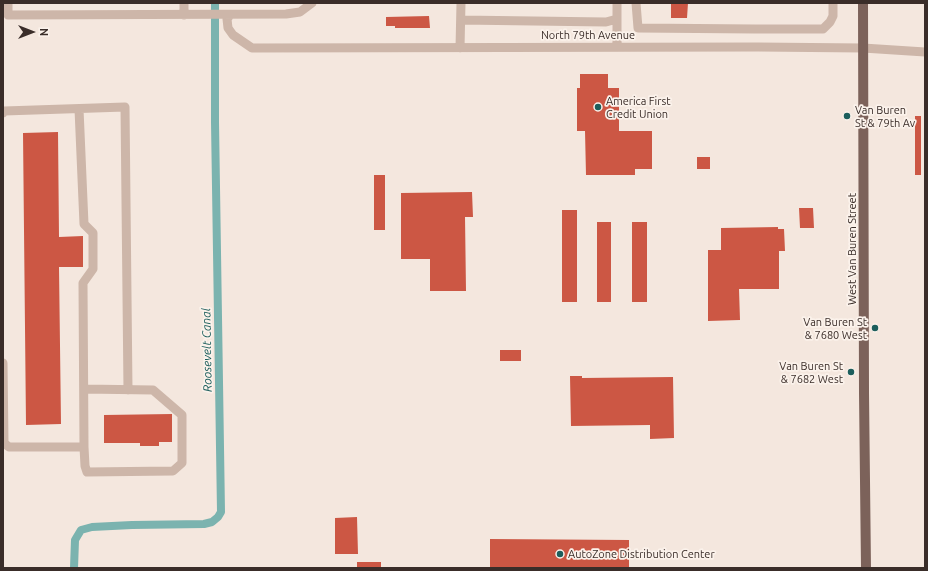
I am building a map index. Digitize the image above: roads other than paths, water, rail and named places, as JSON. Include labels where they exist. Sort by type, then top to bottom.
[{"type":"main road","name":"West Van Buren Street","points":[[863,3],[866,568]]},
{"type":"street","points":[[8,3],[8,15],[286,14],[300,12],[312,3]]},
{"type":"street","points":[[184,3],[184,15]]},
{"type":"street","points":[[460,48],[461,3]]},
{"type":"street","points":[[617,3],[617,47]]},
{"type":"street","points":[[636,3],[638,28],[823,29],[830,22],[833,16],[833,3]]},
{"type":"street","name":"North 79th Avenue","points":[[226,15],[228,28],[233,35],[252,48],[863,48],[925,52]]},
{"type":"street","points":[[461,20],[606,22],[617,19]]},
{"type":"street","points":[[3,113],[4,111],[125,106],[128,390]]},
{"type":"street","points":[[79,109],[84,224],[94,233],[93,268],[83,283],[84,447],[85,466],[87,472],[173,471],[182,463],[182,415],[153,390],[84,390]]},
{"type":"street","points":[[3,363],[4,443],[9,447],[84,447]]},
{"type":"waterway","name":"Roosevelt Canal","points":[[74,568],[75,540],[81,530],[92,527],[132,525],[204,524],[212,522],[221,512],[215,122],[215,3]]},
{"type":"place","name":"America First Credit Union","points":[[598,107]]},
{"type":"place","name":"Van Buren St & 79th Av","points":[[847,116]]},
{"type":"place","name":"Van Buren St & 7680 West","points":[[875,328]]},
{"type":"place","name":"Van Buren St & 7682 West","points":[[851,372]]},
{"type":"place","name":"AutoZone Distribution Center","points":[[560,554]]}]
